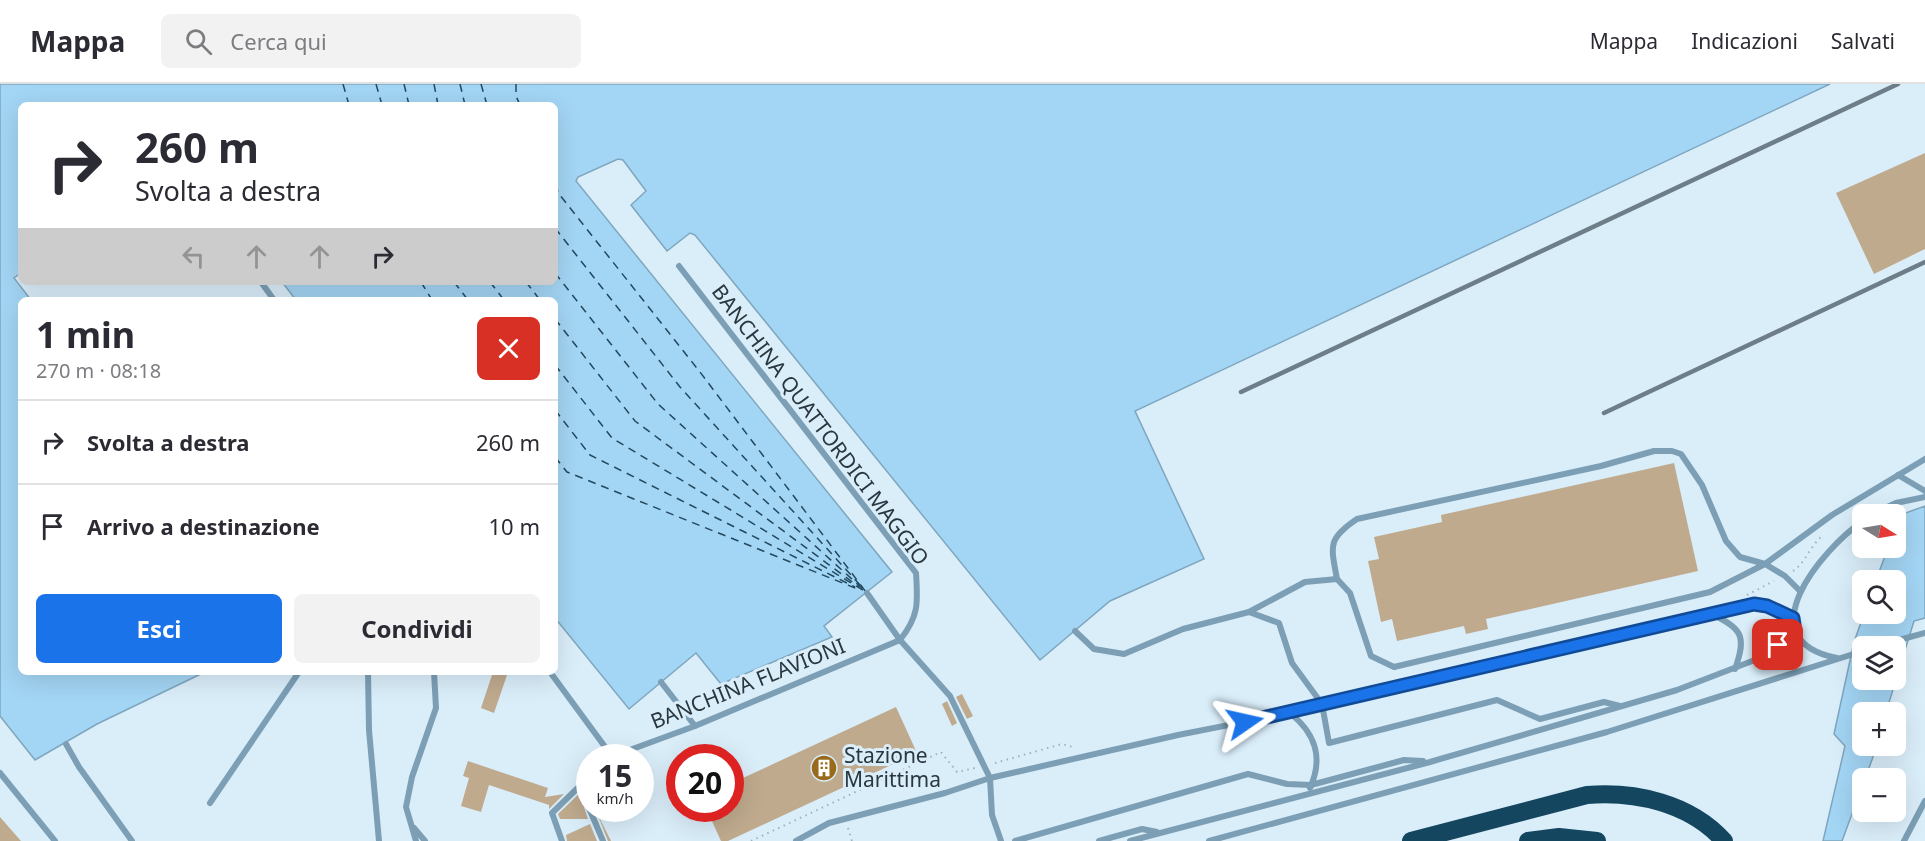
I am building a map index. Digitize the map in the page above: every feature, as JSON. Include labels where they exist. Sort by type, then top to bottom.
[{"type":"highway","points":[[1411,841],[1578,798],[1614,793],[1647,797],[1683,811],[1716,832],[1724,841]]},
{"type":"highway","points":[[1528,841],[1559,837],[1597,841]]},
{"type":"lane","name":"BANCHINA QUATTORDICI MAGGIO","points":[[679,266],[916,573],[918,600],[914,623],[900,640]]},
{"type":"lane","points":[[1800,591],[1785,576],[1765,564],[1740,557],[1726,541],[1702,485],[1681,454],[1672,451],[1654,451],[1601,466],[1357,519],[1337,531],[1333,542],[1337,579],[1350,593],[1371,656],[1394,667],[1710,592],[1765,564],[1832,515],[1925,459]]},
{"type":"lane","points":[[1898,475],[1925,490]]},
{"type":"lane","points":[[1894,504],[1925,497]]},
{"type":"lane","points":[[1130,841],[1430,762],[1621,706],[1735,669],[1760,658],[1778,645],[1794,621],[1800,591],[1810,573],[1834,543],[1852,529]]},
{"type":"lane","points":[[1075,631],[1094,649],[1124,654],[1183,629],[1249,612],[1305,582],[1337,579]]},
{"type":"lane","points":[[867,593],[900,640],[950,696],[990,778],[992,815],[1001,841]]},
{"type":"lane","points":[[796,841],[829,823],[945,793],[990,778],[1178,735],[1290,713],[1754,604],[1767,606],[1794,621],[1809,647],[1822,655],[1838,658]]},
{"type":"lane","points":[[1249,612],[1279,623],[1292,663],[1322,704],[1329,743],[1497,700],[1540,719],[1604,702],[1621,706]]},
{"type":"lane","points":[[1710,613],[1728,622],[1740,632],[1742,644],[1735,669]]},
{"type":"lane","points":[[1906,638],[1925,633]]},
{"type":"lane","name":"BANCHINA FLAVIONI","points":[[643,744],[695,726],[900,640]]},
{"type":"lane","points":[[1209,841],[1607,732],[1852,654]]},
{"type":"lane","points":[[210,803],[297,675]]},
{"type":"lane","points":[[368,675],[369,730],[379,841]]},
{"type":"lane","points":[[416,841],[406,807],[412,777],[436,708],[434,675]]},
{"type":"lane","points":[[552,675],[601,744]]},
{"type":"lane","points":[[661,682],[695,726]]},
{"type":"lane","points":[[1290,713],[1313,736],[1318,766],[1306,795]]},
{"type":"lane","points":[[66,744],[79,767],[132,841]]},
{"type":"lane","points":[[1015,841],[1248,774],[1287,784],[1311,785],[1404,760],[1430,762]]},
{"type":"lane","points":[[0,773],[55,841]]},
{"type":"lane","points":[[562,841],[552,813],[576,790]]},
{"type":"lane","points":[[1904,841],[1925,801]]},
{"type":"lane","points":[[595,822],[603,841]]},
{"type":"lane","points":[[414,828],[425,841]]},
{"type":"lane","points":[[1099,841],[1142,829],[1161,832]]},
{"type":"path","points":[[1745,596],[1799,567],[1811,546],[1828,531]]},
{"type":"path","points":[[751,841],[941,752],[957,772],[1062,744],[1081,750]]},
{"type":"water","points":[[0,84],[1830,84],[1135,411],[1204,559],[1110,601],[1040,660],[695,235],[690,233],[667,251],[631,205],[646,191],[623,160],[618,159],[578,177],[576,181],[892,572],[824,626],[832,637],[721,684],[696,653],[629,709],[558,622],[558,297],[294,297],[284,285],[558,285],[558,102],[18,102],[18,275],[14,278],[29,297],[18,297],[18,675],[199,675],[97,724],[35,760],[0,716]]},
{"type":"water","points":[[1925,506],[1925,618],[1914,621],[1906,647],[1906,636],[1856,636],[1860,624],[1906,624],[1906,570],[1880,570],[1884,558],[1906,558],[1906,513]]},
{"type":"water","points":[[1852,651],[1852,690],[1893,690],[1889,702],[1852,702],[1852,756],[1873,757],[1869,768],[1852,768],[1852,814],[1842,841],[1823,841],[1845,746],[1834,734]]},
{"type":"building","points":[[1925,153],[1925,249],[1874,274],[1836,193]]},
{"type":"building","points":[[1674,463],[1698,571],[1486,619],[1488,629],[1466,634],[1464,626],[1397,641],[1392,619],[1381,622],[1368,561],[1379,559],[1374,537],[1442,522],[1441,515]]},
{"type":"building","points":[[492,675],[507,675],[494,713],[481,708]]},
{"type":"building","points":[[962,694],[973,716],[967,719],[956,697]]},
{"type":"building","points":[[947,701],[957,723],[952,726],[942,704]]},
{"type":"building","name":"Stazione Marittima","points":[[896,707],[917,753],[728,841],[721,841],[712,822],[744,822],[744,778]]},
{"type":"building","points":[[468,761],[548,788],[545,797],[564,794],[549,809],[549,805],[489,785],[481,812],[461,806],[469,778],[463,776]]},
{"type":"building","points":[[576,797],[576,819],[560,819],[558,814]]},
{"type":"building","points":[[0,817],[21,841],[0,841]]},
{"type":"building","points":[[601,822],[611,841],[608,841]]},
{"type":"building","points":[[590,824],[597,841],[567,841],[566,835]]},
{"type":"ferry route","points":[[343,84],[348,102]]},
{"type":"ferry route","points":[[376,84],[381,102]]},
{"type":"ferry route","points":[[404,84],[408,102]]},
{"type":"ferry route","points":[[434,84],[437,102]]},
{"type":"ferry route","points":[[460,84],[464,102]]},
{"type":"ferry route","points":[[481,84],[486,102]]},
{"type":"ferry route","points":[[516,84],[519,102]]},
{"type":"ferry route","points":[[558,192],[700,372],[866,592]]},
{"type":"ferry route","points":[[558,232],[680,387],[860,585]]},
{"type":"ferry route","points":[[558,277],[658,404],[864,590]]},
{"type":"ferry route","points":[[423,285],[430,297]]},
{"type":"ferry route","points":[[456,285],[466,297]]},
{"type":"ferry route","points":[[492,285],[502,297]]},
{"type":"ferry route","points":[[528,285],[538,297]]},
{"type":"ferry route","points":[[558,323],[635,421],[859,587]]},
{"type":"ferry route","points":[[558,369],[612,438],[866,592]]},
{"type":"ferry route","points":[[558,414],[590,455],[855,587]]},
{"type":"ferry route","points":[[558,461],[567,472],[860,590]]},
{"type":"railway","points":[[1241,392],[1898,84]]},
{"type":"railway","points":[[1604,413],[1925,262]]},
{"type":"place","name":"Stazione Marittima","points":[[824,768]]},
{"type":"route","points":[[1245,722],[1754,604],[1767,606],[1793,618],[1794,625],[1778,645]]}]
